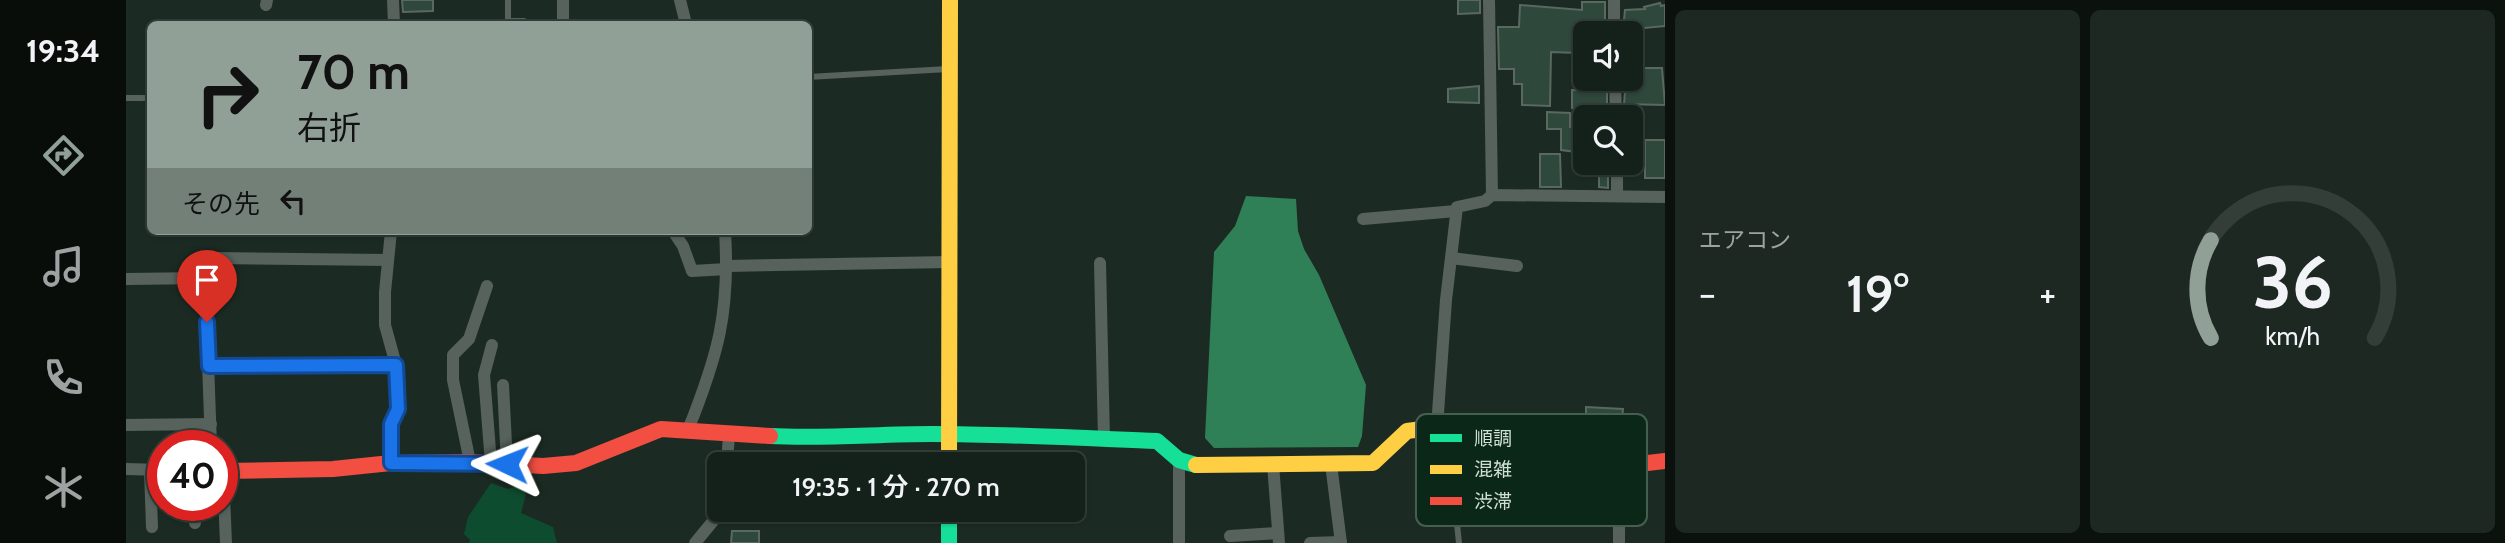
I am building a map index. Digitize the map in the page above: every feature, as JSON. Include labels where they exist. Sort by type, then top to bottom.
[{"type":"street","points":[[393,0],[394,21]]},
{"type":"street","points":[[563,0],[563,21]]},
{"type":"street","points":[[680,0],[685,21]]},
{"type":"street","points":[[949,452],[950,0]]},
{"type":"street","points":[[1489,0],[1492,195]]},
{"type":"street","points":[[1614,0],[1614,21]]},
{"type":"street","points":[[1617,175],[1617,196]]},
{"type":"street","points":[[1438,414],[1457,207],[1485,201],[1492,195],[1665,197]]},
{"type":"street","points":[[1363,219],[1456,211]]},
{"type":"street","points":[[391,235],[384,292],[386,325],[396,365],[398,409],[391,424],[391,463]]},
{"type":"street","points":[[676,235],[683,246],[692,271],[950,262]]},
{"type":"street","points":[[688,430],[719,345],[725,307],[725,235]]},
{"type":"street","points":[[214,258],[388,260]]},
{"type":"street","points":[[1451,258],[1517,266]]},
{"type":"street","points":[[1100,263],[1104,439]]},
{"type":"street","points":[[126,279],[205,278],[211,430]]},
{"type":"street","points":[[470,462],[453,380],[453,355],[469,339],[487,286]]},
{"type":"street","points":[[492,345],[484,375],[499,464]]},
{"type":"street","points":[[209,366],[396,365]]},
{"type":"street","points":[[499,464],[503,385]]},
{"type":"street","points":[[126,425],[211,424]]},
{"type":"street","points":[[238,471],[333,469],[391,463],[470,462],[543,466],[576,463],[661,429],[822,439],[949,433],[1157,441],[1179,460],[1191,465],[1373,463],[1407,431],[1416,430]]},
{"type":"street","points":[[728,452],[730,433]]},
{"type":"street","points":[[1179,460],[1179,543]]},
{"type":"street","points":[[1647,463],[1665,461]]},
{"type":"street","points":[[1230,536],[1278,538],[1273,464]]},
{"type":"street","points":[[1310,543],[1341,542],[1331,464]]},
{"type":"street","points":[[126,470],[147,470]]},
{"type":"street","points":[[152,527],[153,521]]},
{"type":"street","points":[[225,521],[226,543]]},
{"type":"street","points":[[695,543],[712,522]]},
{"type":"street","points":[[949,522],[949,543]]},
{"type":"lane","points":[[508,0],[508,21],[524,21]]},
{"type":"lane","points":[[812,77],[950,69]]},
{"type":"lane","points":[[126,97],[147,98]]},
{"type":"shaded area","points":[[1246,196],[1296,199],[1298,231],[1304,249],[1319,275],[1366,385],[1362,436],[1358,447],[1214,448],[1205,438],[1214,252],[1235,226]]},
{"type":"shaded area","points":[[491,483],[508,489],[518,486],[526,494],[521,513],[553,527],[557,543],[469,543],[470,540],[464,534],[468,517]]},
{"type":"building","points":[[402,0],[433,0],[433,11],[403,12]]},
{"type":"building","points":[[1458,0],[1480,0],[1480,13],[1458,14]]},
{"type":"building","points":[[1582,2],[1605,2],[1605,21],[1573,21],[1573,53],[1551,52],[1550,106],[1522,105],[1522,84],[1514,84],[1514,69],[1499,69],[1498,27],[1519,27],[1520,5],[1582,10]]},
{"type":"building","points":[[1660,3],[1661,6],[1665,5],[1665,26],[1643,28],[1643,21],[1624,21],[1625,10],[1645,9],[1644,7]]},
{"type":"building","points":[[1643,68],[1662,68],[1665,105],[1624,104],[1625,91],[1643,91]]},
{"type":"building","points":[[1479,86],[1479,103],[1448,102],[1448,89]]},
{"type":"building","points":[[1572,90],[1607,91],[1607,105],[1573,105],[1572,108]]},
{"type":"building","points":[[1547,112],[1570,113],[1573,151],[1561,150],[1561,129],[1547,129]]},
{"type":"building","points":[[1645,140],[1665,140],[1665,178],[1645,178]]},
{"type":"building","points":[[1540,154],[1560,154],[1561,187],[1540,187]]},
{"type":"building","points":[[1599,175],[1608,175],[1608,188],[1599,187]]},
{"type":"building","points":[[1586,407],[1623,409],[1623,414],[1586,414]]},
{"type":"building","points":[[732,531],[759,531],[759,543],[731,543]]},
{"type":"traffic: fast","points":[[770,436],[959,434],[1157,441],[1179,460],[1196,465]]},
{"type":"traffic: fast","points":[[949,522],[949,543]]},
{"type":"traffic: slow","points":[[949,452],[950,0]]},
{"type":"traffic: slow","points":[[1196,465],[1373,463],[1407,431],[1416,430]]},
{"type":"traffic: jam","points":[[238,471],[333,469],[391,463],[470,462],[543,466],[576,463],[661,429],[770,436]]},
{"type":"traffic: jam","points":[[1647,463],[1665,461]]},
{"type":"route","points":[[207,322],[209,366],[396,365],[398,409],[391,424],[391,463],[507,464]]}]
